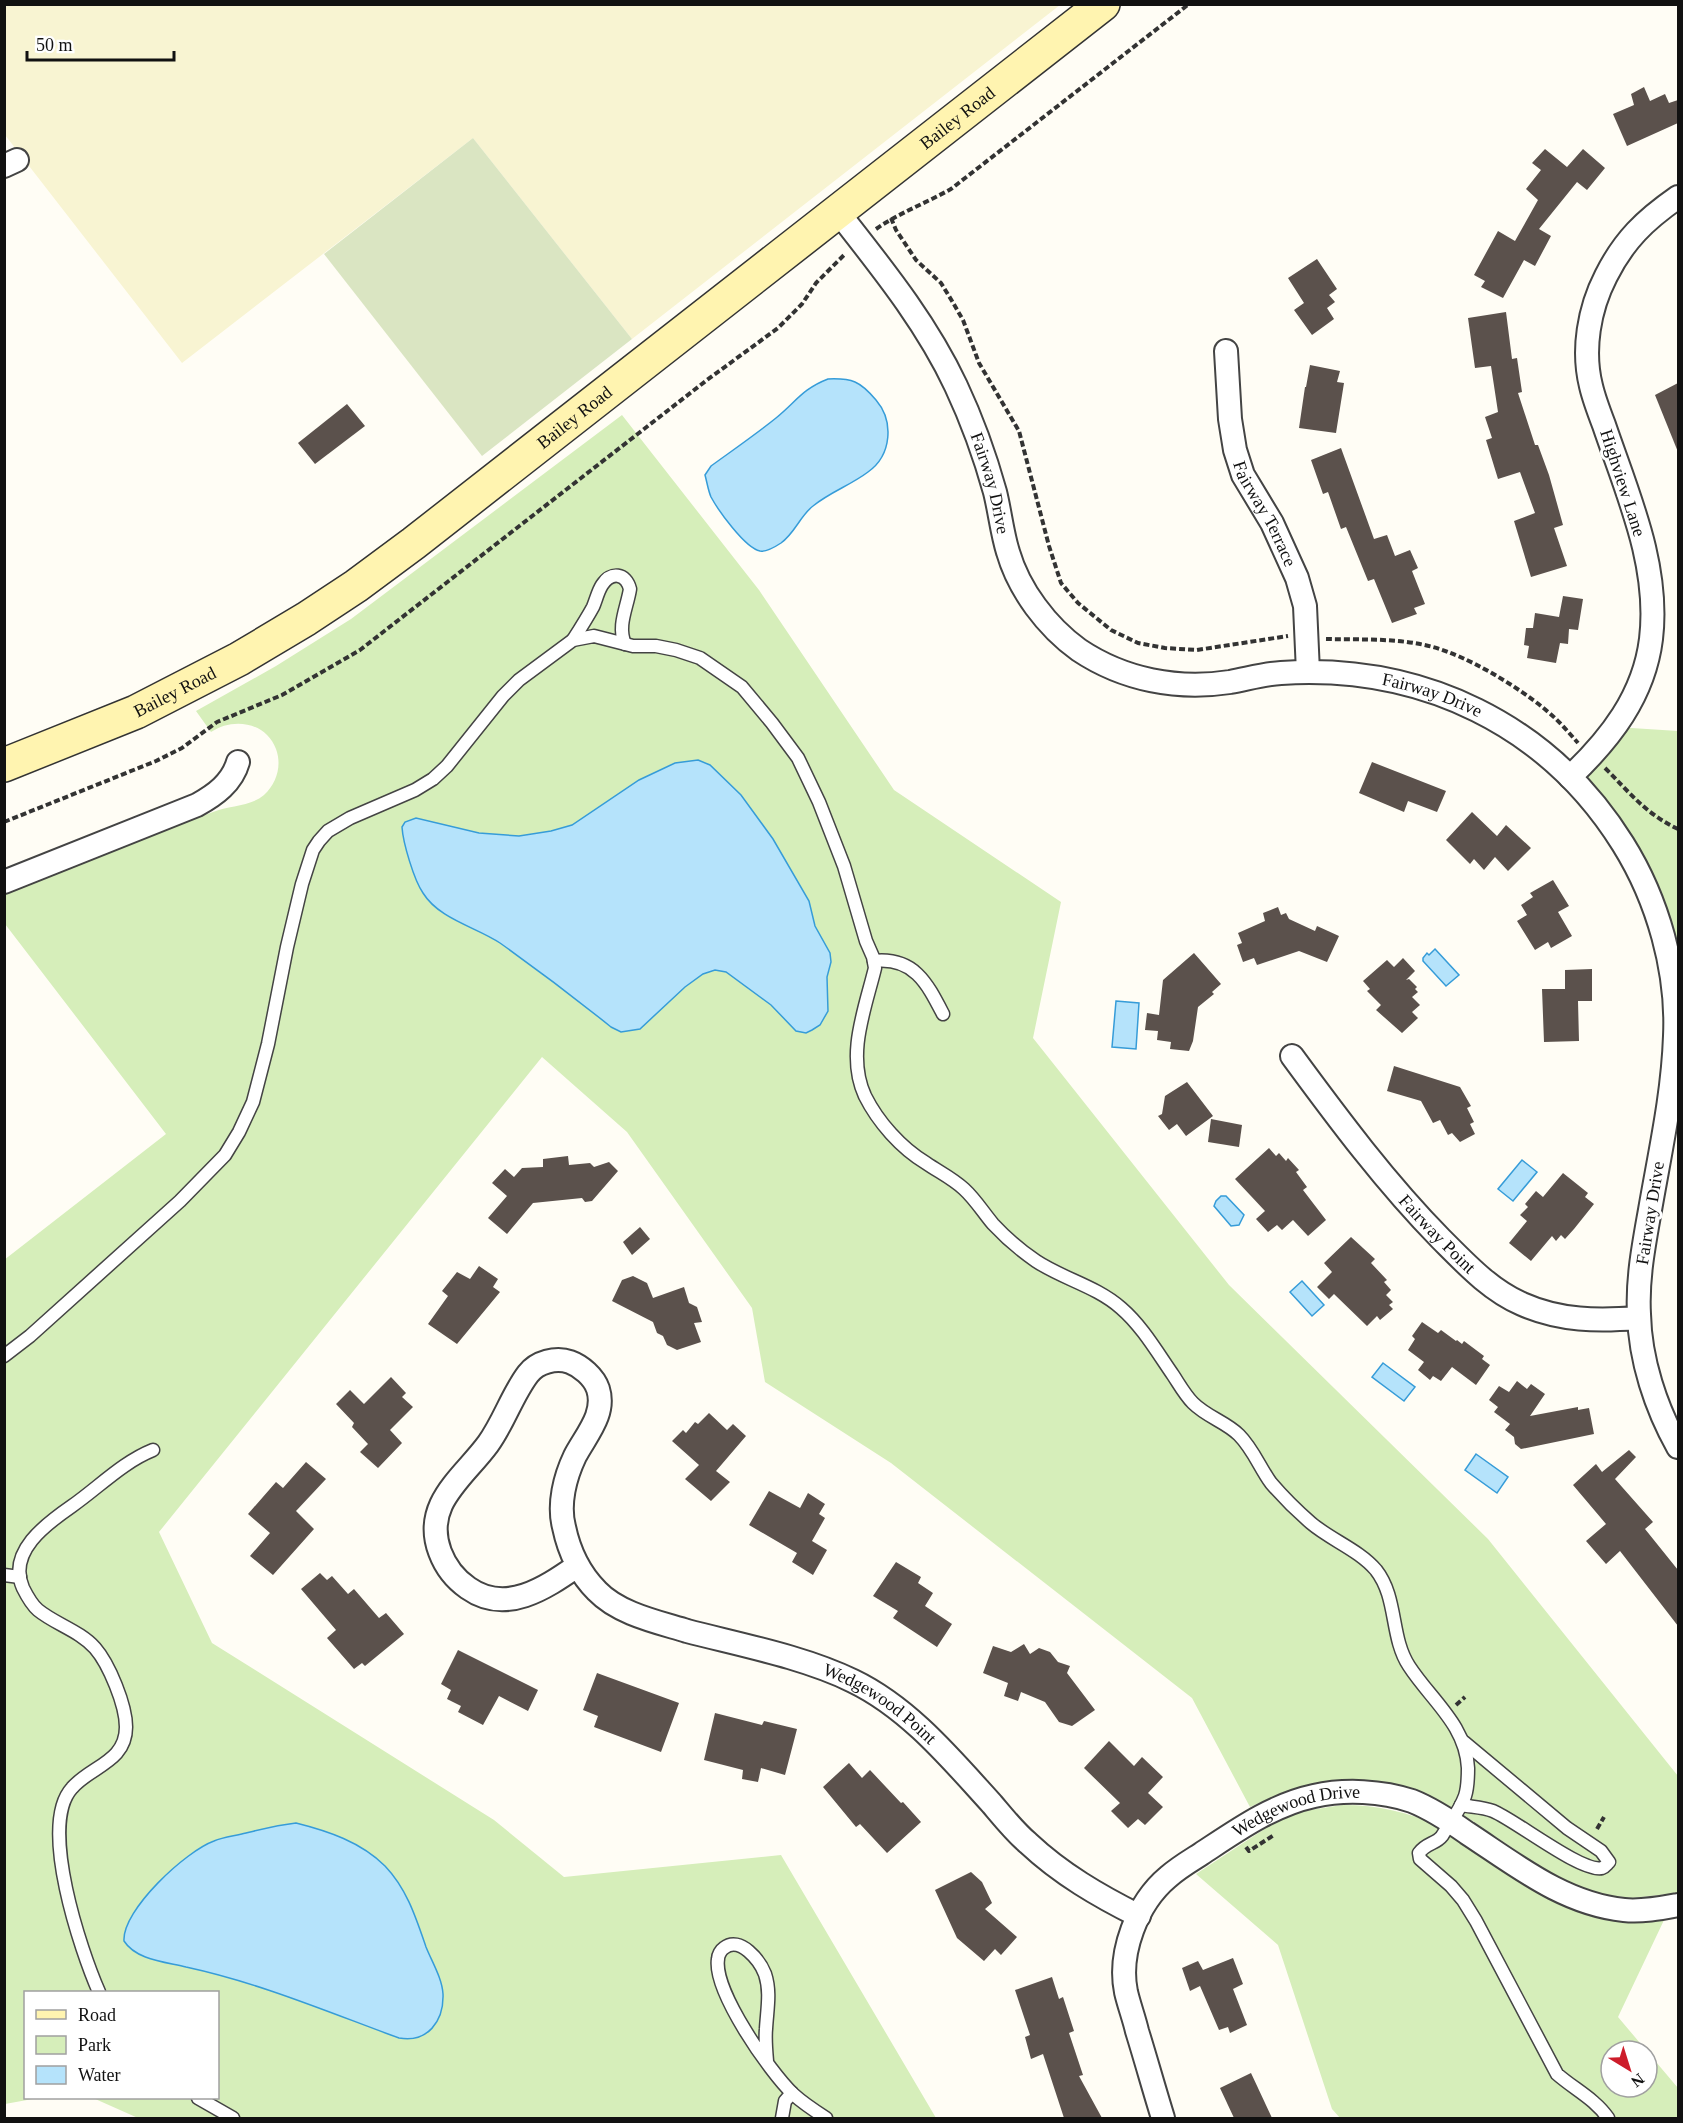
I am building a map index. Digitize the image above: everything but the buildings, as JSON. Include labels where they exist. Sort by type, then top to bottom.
[{"type":"main road","name":"Bailey Road","points":[[4,765],[168,697],[239,659],[356,586],[1103,4]]},
{"type":"street","name":"Highview Lane","points":[[1570,777],[1617,727],[1631,703],[1644,672],[1649,651],[1653,607],[1650,576],[1642,540],[1591,385],[1587,356],[1590,320],[1599,289],[1616,257],[1634,231],[1678,197]]},
{"type":"street","name":"Fairway Drive","points":[[838,212],[912,309],[950,376],[985,457],[1008,554],[1022,584],[1056,631],[1079,649],[1106,665],[1137,678],[1201,685],[1275,673],[1346,673],[1420,687],[1465,703],[1502,722],[1538,748],[1570,777],[1622,842],[1640,874],[1654,911],[1666,951],[1673,991],[1675,1086],[1642,1251],[1638,1318],[1646,1364],[1659,1407],[1678,1447]]},
{"type":"street","name":"Fairway Terrace","points":[[1226,351],[1230,418],[1235,450],[1243,475],[1272,523],[1297,578],[1305,606],[1308,672]]},
{"type":"street","points":[[4,882],[197,805],[221,788],[235,772],[238,762]]},
{"type":"street","name":"Fairway Point","points":[[1292,1056],[1363,1152],[1392,1186],[1462,1260],[1490,1285],[1522,1304],[1545,1313],[1568,1318],[1602,1320],[1638,1318]]},
{"type":"street","name":"Wedgewood Point","points":[[577,1566],[528,1596],[493,1599],[475,1593],[458,1581],[444,1563],[438,1545],[436,1528],[439,1507],[448,1492],[489,1442],[529,1372],[551,1361],[564,1360],[578,1365],[597,1387],[600,1402],[597,1417],[574,1458],[562,1497],[562,1519],[568,1545],[577,1566],[598,1593],[618,1606],[658,1623],[818,1666],[855,1682],[919,1726],[1025,1842],[1075,1881],[1139,1916]]},
{"type":"street","name":"Wedgewood Drive","points":[[1163,2118],[1126,1991],[1125,1965],[1129,1941],[1139,1916],[1154,1891],[1167,1877],[1265,1814],[1313,1796],[1339,1792],[1388,1795],[1456,1814],[1545,1885],[1575,1897],[1625,1910],[1675,1905]]},
{"type":"lane","points":[[4,1356],[30,1336],[180,1201],[225,1155],[253,1102],[268,1044],[286,947],[302,884],[313,850],[319,841],[328,831],[350,818],[415,790],[433,779],[447,766],[502,696],[519,680],[573,640],[585,622],[602,584],[613,575],[624,578],[630,589],[622,622],[621,636],[625,644]]},
{"type":"lane","points":[[573,640],[594,636],[625,644],[656,646],[700,658],[742,687],[798,758],[819,802],[844,866],[862,931],[874,961],[873,977],[858,1035],[857,1058],[858,1074],[864,1094],[875,1114],[909,1150],[963,1189],[1011,1243],[1038,1263],[1098,1292],[1119,1306],[1133,1319],[1150,1341],[1190,1401],[1204,1413],[1237,1433],[1248,1445],[1271,1482],[1287,1501],[1312,1524],[1365,1559],[1376,1571],[1384,1583],[1402,1652],[1409,1666],[1442,1707],[1466,1749],[1468,1780],[1466,1794],[1440,1840],[1428,1843],[1419,1853],[1420,1858],[1463,1900],[1557,2074],[1592,2101],[1608,2118]]},
{"type":"lane","points":[[874,961],[894,961],[914,970],[926,984],[944,1014]]},
{"type":"lane","points":[[99,1991],[85,1961],[72,1919],[62,1873],[60,1824],[64,1801],[70,1789],[118,1753],[125,1742],[127,1726],[112,1677],[94,1647],[38,1609],[27,1597],[20,1576],[20,1560],[30,1542],[44,1528],[135,1457],[153,1450]]},
{"type":"lane","points":[[4,1575],[20,1576]]},
{"type":"lane","points":[[1456,1814],[1492,1811],[1590,1867],[1605,1867],[1609,1862],[1601,1851],[1567,1828],[1462,1741]]},
{"type":"lane","points":[[767,2061],[766,2030],[769,1996],[765,1973],[756,1959],[743,1946],[730,1944],[724,1948],[717,1962],[723,1985],[735,2014],[767,2061],[792,2093],[826,2118]]},
{"type":"lane","points":[[782,2118],[785,2102],[792,2093]]},
{"type":"lane","points":[[201,2099],[233,2118]]},
{"type":"path","points":[[1189,4],[951,189],[925,204],[891,218],[896,230],[916,260],[941,282],[963,320],[979,363],[1019,431],[1048,546],[1061,583],[1078,603],[1111,630],[1138,643],[1165,648],[1197,650],[1286,636]]},
{"type":"path","points":[[4,822],[156,761],[182,748],[217,723],[282,696],[360,650],[778,328],[790,317],[833,264]]},
{"type":"path","points":[[1326,639],[1380,639],[1447,651],[1477,666],[1532,700],[1556,719],[1575,740]]},
{"type":"path","points":[[1608,771],[1646,810],[1678,829]]},
{"type":"shaded area","points":[[5,5],[1060,5],[632,339],[473,138],[182,363],[5,135]]},
{"type":"green space","points":[[473,138],[632,339],[482,456],[324,254]]},
{"type":"green space","points":[[622,415],[759,590],[894,790],[1061,902],[1033,1038],[1229,1285],[1488,1539],[1678,1776],[1678,1893],[1632,1898],[1599,1894],[1574,1885],[1550,1873],[1462,1814],[1434,1799],[1311,1786],[1275,1796],[1250,1807],[1192,1698],[891,1463],[765,1382],[752,1308],[627,1132],[542,1057],[159,1532],[212,1643],[494,1820],[564,1877],[781,1855],[936,2118],[138,2118],[95,2099],[219,2099],[219,1991],[24,1991],[24,2099],[32,2099],[5,2104],[4,1260],[166,1134],[5,924],[5,894],[161,831],[219,810],[252,802],[264,795],[272,785],[278,767],[278,755],[271,740],[265,733],[248,725],[229,725],[211,732],[196,711],[276,666],[351,619]]},
{"type":"green space","points":[[1616,727],[1678,731],[1678,942],[1664,943],[1654,911],[1570,777]]},
{"type":"green space","points":[[1342,1805],[1368,1806],[1405,1813],[1441,1827],[1538,1892],[1570,1907],[1665,1918],[1618,2017],[1637,2039],[1599,2039],[1599,2099],[1659,2099],[1659,2065],[1678,2088],[1678,2118],[1340,2118],[1332,2109],[1278,1945],[1196,1874],[1278,1820],[1304,1811]]},
{"type":"water","points":[[828,379],[855,382],[876,400],[886,418],[888,438],[886,447],[882,457],[868,472],[813,506],[781,543],[768,550],[760,551],[747,543],[726,519],[711,497],[705,475],[711,466],[768,424],[805,392]]},
{"type":"water","points":[[698,760],[710,765],[741,795],[773,839],[809,901],[815,926],[830,953],[831,962],[827,977],[828,1011],[820,1025],[806,1033],[796,1031],[771,1005],[726,972],[715,970],[703,974],[685,987],[640,1029],[621,1032],[611,1027],[500,943],[438,910],[423,893],[416,879],[403,834],[402,827],[405,822],[416,818],[479,833],[519,836],[551,831],[572,825],[639,780],[675,763]]},
{"type":"water","points":[[1435,949],[1459,975],[1446,986],[1423,961],[1427,953],[1429,955]]},
{"type":"water","points":[[1116,1001],[1139,1003],[1136,1049],[1112,1047]]},
{"type":"water","points":[[1522,1160],[1537,1172],[1513,1201],[1498,1189]]},
{"type":"water","points":[[1221,1196],[1226,1196],[1244,1215],[1239,1225],[1231,1226],[1214,1206]]},
{"type":"water","points":[[1302,1281],[1324,1305],[1312,1316],[1290,1292]]},
{"type":"water","points":[[1383,1363],[1415,1387],[1404,1401],[1372,1377]]},
{"type":"water","points":[[1476,1454],[1508,1477],[1497,1493],[1465,1470]]},
{"type":"water","points":[[296,1823],[355,1844],[385,1866],[399,1884],[414,1915],[442,1988],[443,2004],[437,2022],[425,2034],[409,2039],[399,2038],[241,1981],[152,1959],[136,1952],[124,1941],[126,1928],[144,1898],[188,1856],[218,1840]]}]
